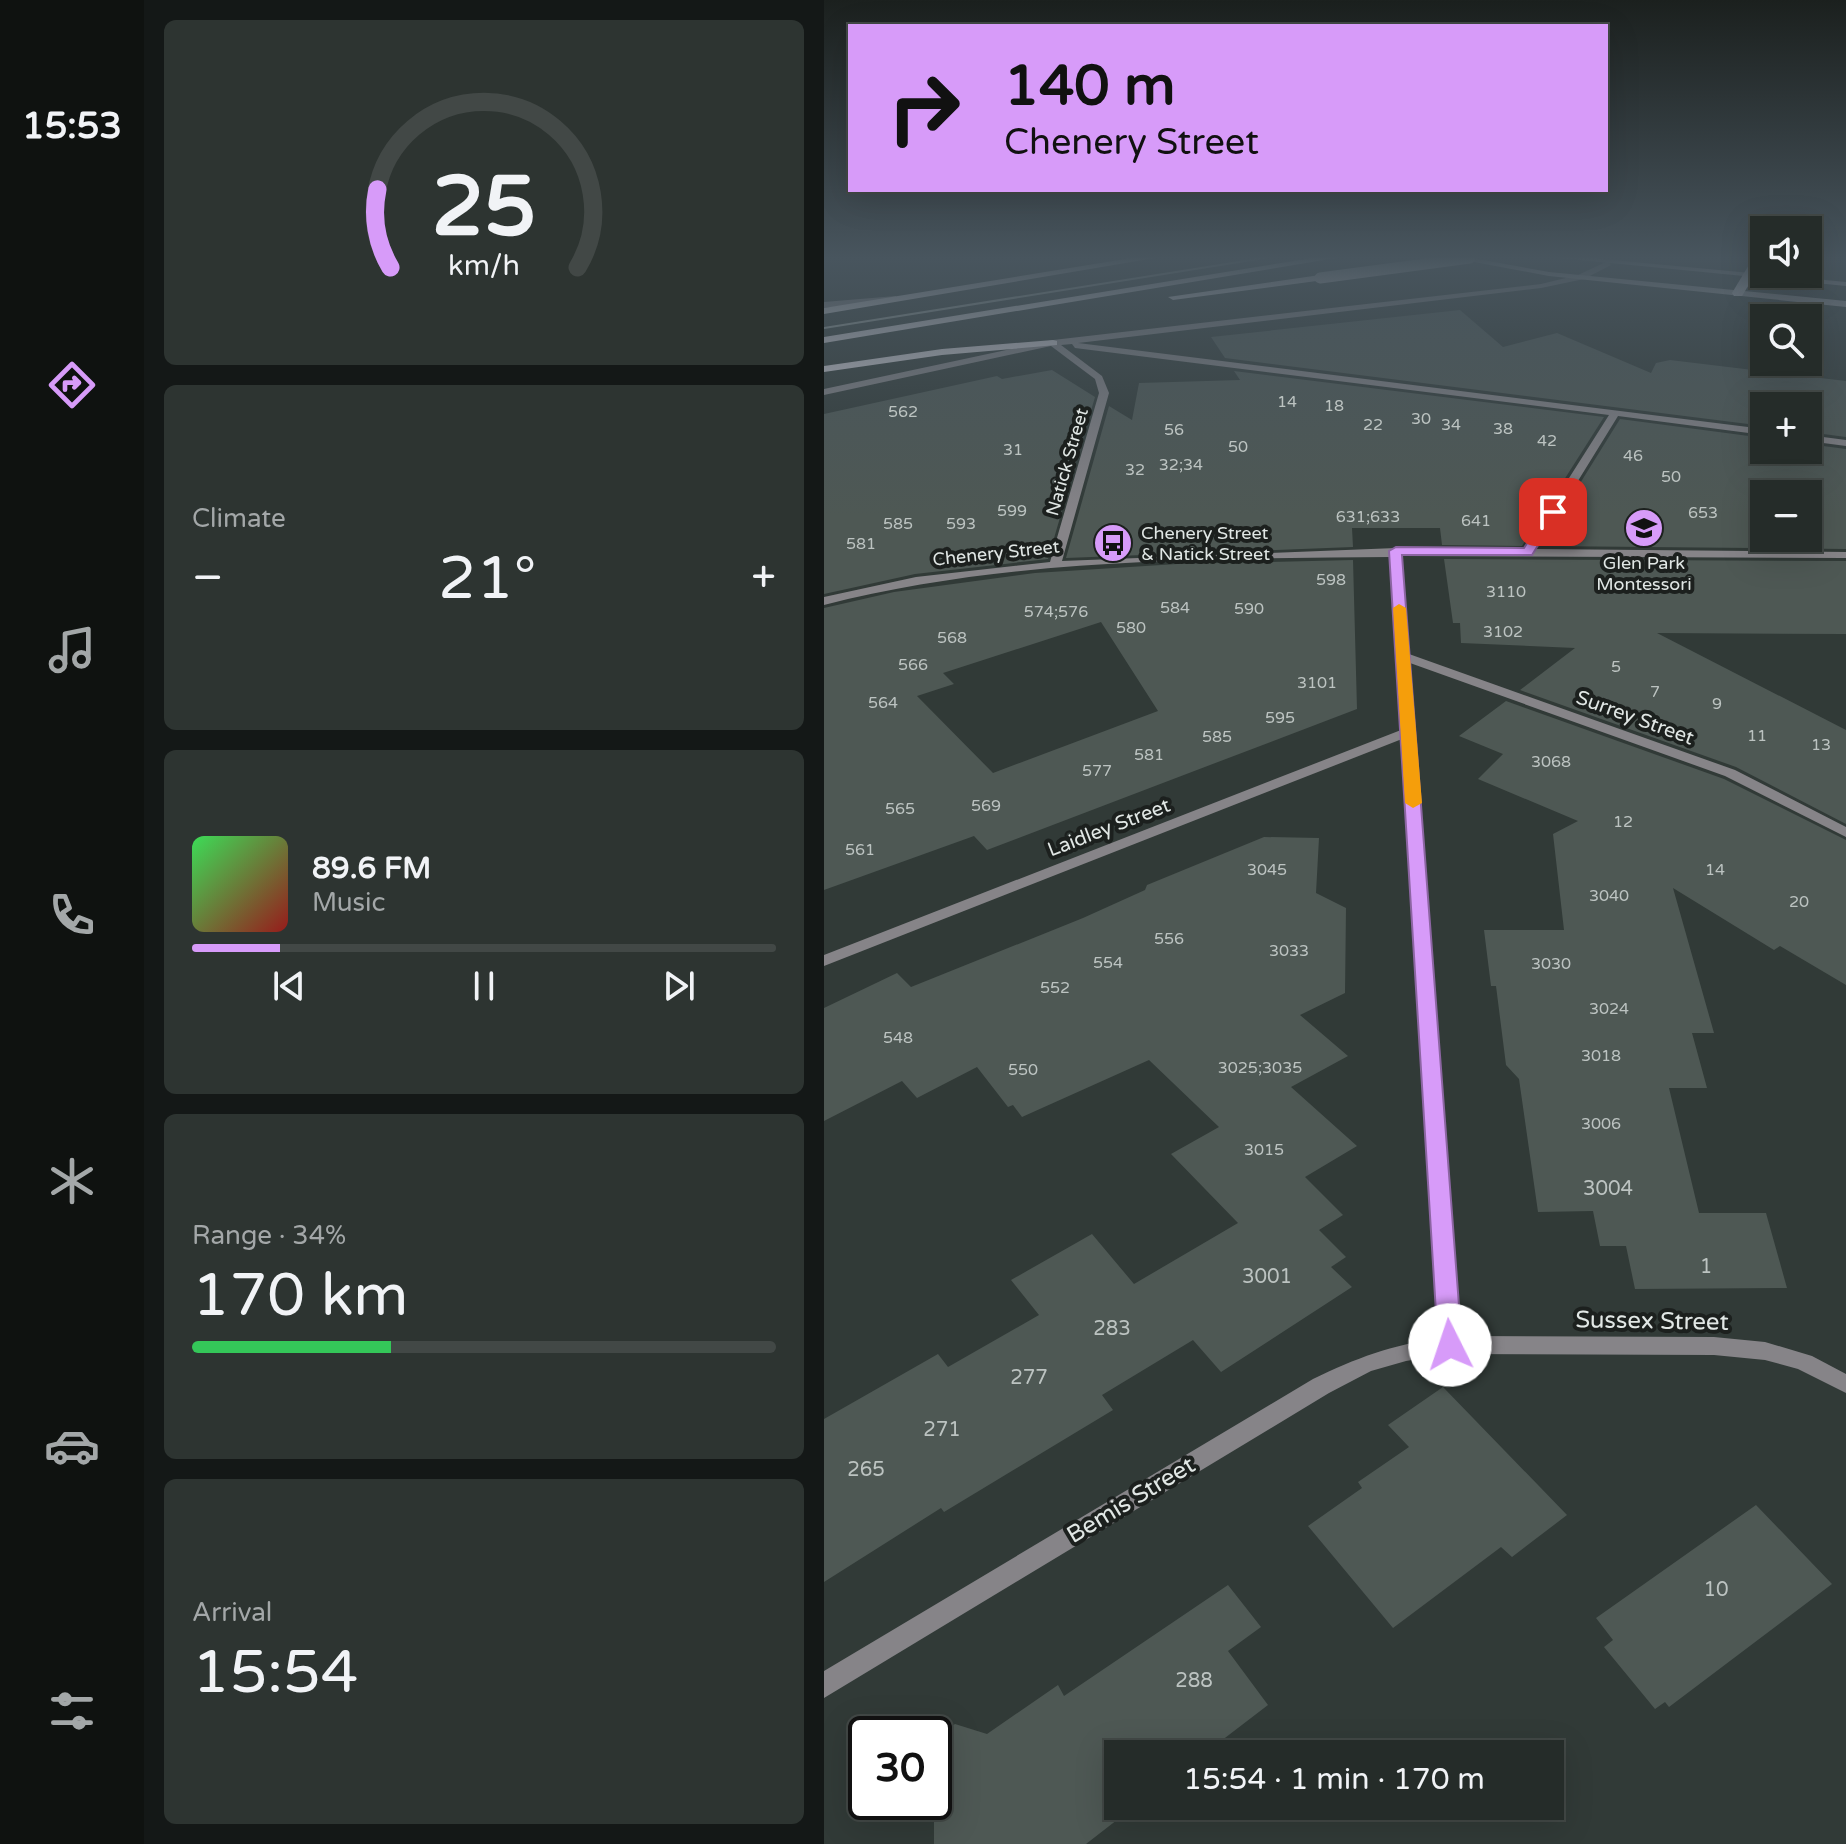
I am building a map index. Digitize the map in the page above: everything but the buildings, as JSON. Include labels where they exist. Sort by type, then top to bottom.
[{"type":"main road","points":[[824,369],[942,352],[1040,344]]},
{"type":"street","points":[[824,392],[1048,344]]},
{"type":"street","name":"Natick Street","points":[[1054,344],[1099,378],[1104,393],[1055,564]]},
{"type":"street","points":[[1061,344],[1750,430]]},
{"type":"street","points":[[1528,552],[1615,413]]},
{"type":"street","points":[[1822,440],[1846,443]]},
{"type":"street","points":[[1396,551],[1450,1345]]},
{"type":"street","name":"Chenery Street","points":[[824,601],[946,575],[1055,564],[1396,551],[1846,555]]},
{"type":"street","name":"Surrey Street","points":[[1403,656],[1730,773],[1846,833]]},
{"type":"street","name":"Laidley Street","points":[[824,961],[1408,732]]},
{"type":"street","name":"Sussex Street","points":[[1450,1345],[1714,1346],[1765,1351],[1791,1358],[1846,1384]]},
{"type":"street","name":"Bemis Street","points":[[824,1685],[1321,1386],[1365,1364],[1406,1352],[1450,1345]]},
{"type":"slow traffic","points":[[1399,608],[1413,803]]},
{"type":"place","name":"Glen Park Montessori","points":[[1644,528]]},
{"type":"place","name":"Chenery Street & Natick Street","points":[[1113,543]]},
{"type":"route","points":[[1450,1345],[1396,551],[1528,552],[1553,512]]}]
